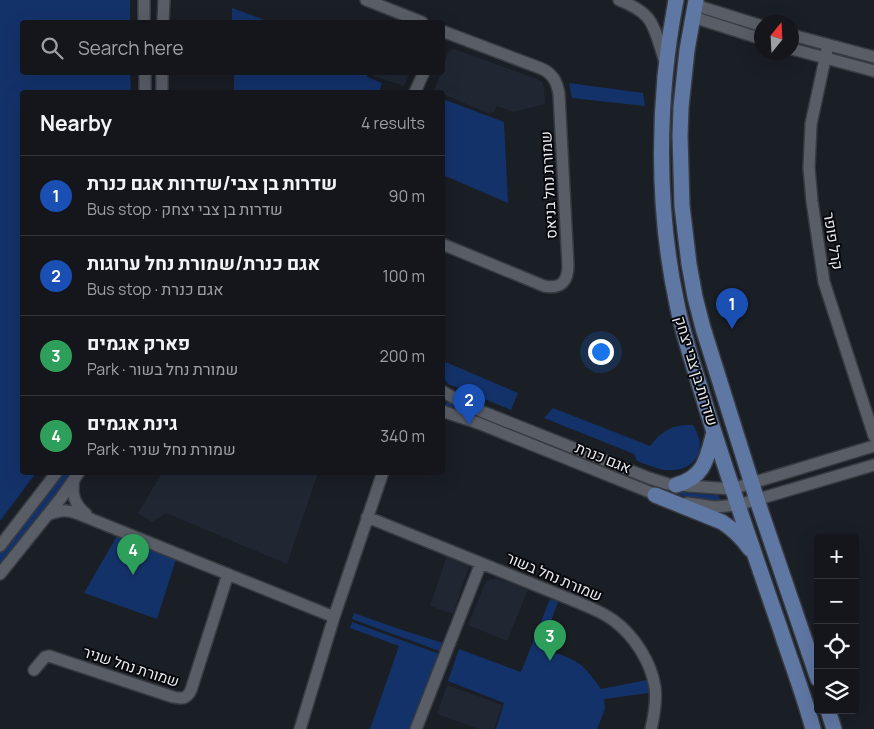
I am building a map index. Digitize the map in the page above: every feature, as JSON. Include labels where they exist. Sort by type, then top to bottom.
[{"type":"main road","name":"שדרות בן צבי יצחק","points":[[676,0],[666,66],[662,138],[662,190],[665,234],[677,305],[685,339],[732,489],[813,729]]},
{"type":"main road","name":"שדרות בן צבי יצחק","points":[[695,7],[684,73],[681,117],[682,206],[695,297],[702,328],[757,500],[815,669]]},
{"type":"main road","points":[[676,485],[694,477],[700,470],[707,457],[714,431]]},
{"type":"main road","points":[[655,495],[722,522],[732,528],[755,555]]},
{"type":"main road","points":[[829,714],[834,729]]},
{"type":"street","points":[[144,0],[144,20]]},
{"type":"street","points":[[163,20],[164,0]]},
{"type":"street","points":[[366,0],[417,20]]},
{"type":"street","points":[[619,0],[647,17],[657,38],[666,66]]},
{"type":"street","points":[[695,7],[754,24]]},
{"type":"street","points":[[695,7],[754,36]]},
{"type":"street","name":"שמורת נחל בניאס","points":[[445,32],[540,68],[554,78],[557,84],[560,100],[568,265],[567,278],[558,285],[544,286],[445,245]]},
{"type":"street","points":[[799,37],[874,57]]},
{"type":"street","name":"קרל פופר","points":[[828,45],[811,124],[809,168],[812,201],[824,282],[874,436]]},
{"type":"street","points":[[799,50],[874,71]]},
{"type":"street","points":[[145,75],[145,90]]},
{"type":"street","points":[[162,75],[162,90]]},
{"type":"street","points":[[416,90],[423,75]]},
{"type":"street","name":"אגם כנרת","points":[[445,393],[473,408],[623,468],[676,485],[732,489],[874,446]]},
{"type":"street","name":"אגם כנרת","points":[[445,412],[478,423],[655,495],[701,506],[725,507],[738,505],[874,465]]},
{"type":"street","points":[[0,546],[54,475]]},
{"type":"street","points":[[300,729],[334,617],[382,475]]},
{"type":"street","points":[[0,574],[76,476]]},
{"type":"street","points":[[76,476],[72,489],[75,502],[92,519]]},
{"type":"street","points":[[47,515],[62,510],[92,519],[334,617]]},
{"type":"street","name":"שמורת נחל בשור","points":[[367,517],[600,612],[612,619],[632,638],[652,675],[655,699],[651,729]]},
{"type":"street","points":[[416,729],[481,563]]},
{"type":"street","name":"שמורת נחל שניר","points":[[34,670],[45,656],[48,656],[173,697],[185,698],[191,690],[228,574]]},
{"type":"shaded area","points":[[0,0],[130,0],[130,20],[20,20],[20,75],[130,75],[131,90],[20,90],[20,475],[34,475],[0,521]]},
{"type":"shaded area","points":[[232,8],[265,20],[232,20]]},
{"type":"shaded area","points":[[454,49],[537,79],[542,82],[544,87],[545,104],[514,112],[497,106],[494,112],[488,113],[445,95],[445,90],[434,90],[440,75],[445,75],[445,62],[448,52]]},
{"type":"shaded area","points":[[234,75],[368,75],[367,77],[382,83],[380,90],[234,90]]},
{"type":"shaded area","points":[[371,75],[409,75],[404,86]]},
{"type":"shaded area","points":[[569,83],[643,93],[645,106],[572,98]]},
{"type":"shaded area","points":[[445,100],[504,122],[508,203],[445,176]]},
{"type":"shaded area","points":[[445,362],[518,393],[511,410],[448,384],[445,380]]},
{"type":"shaded area","points":[[448,398],[669,489],[688,493],[718,495],[722,502],[687,497],[653,487],[445,406]]},
{"type":"shaded area","points":[[553,408],[650,446],[668,429],[693,425],[698,434],[699,451],[693,462],[683,468],[664,470],[657,468],[637,461],[634,454],[544,418]]},
{"type":"shaded area","points":[[61,475],[71,475],[0,566],[0,553]]},
{"type":"shaded area","points":[[161,475],[317,475],[287,564],[166,513],[152,522],[138,513]]},
{"type":"shaded area","points":[[117,536],[177,556],[157,619],[84,593]]},
{"type":"shaded area","points":[[447,556],[470,563],[453,614],[430,606]]},
{"type":"shaded area","points":[[497,578],[528,590],[507,641],[468,625],[486,581]]},
{"type":"shaded area","points":[[550,599],[558,602],[541,648],[581,665],[601,689],[647,680],[649,693],[604,699],[605,709],[597,729],[496,729],[504,703],[448,681],[459,649],[521,672]]},
{"type":"shaded area","points":[[354,613],[443,643],[442,652],[352,619]]},
{"type":"shaded area","points":[[352,622],[442,655],[415,729],[370,729],[399,646],[350,628]]},
{"type":"shaded area","points":[[447,685],[502,705],[494,729],[479,729],[437,714]]},
{"type":"place","name":"שדרות בן צבי/שדרות אגם כנרת","points":[[732,329]]},
{"type":"place","name":"אגם כנרת/שמורת נחל ערוגות","points":[[469,425]]},
{"type":"place","name":"גינת אגמים","points":[[133,575]]},
{"type":"place","name":"פארק אגמים","points":[[550,661]]}]
